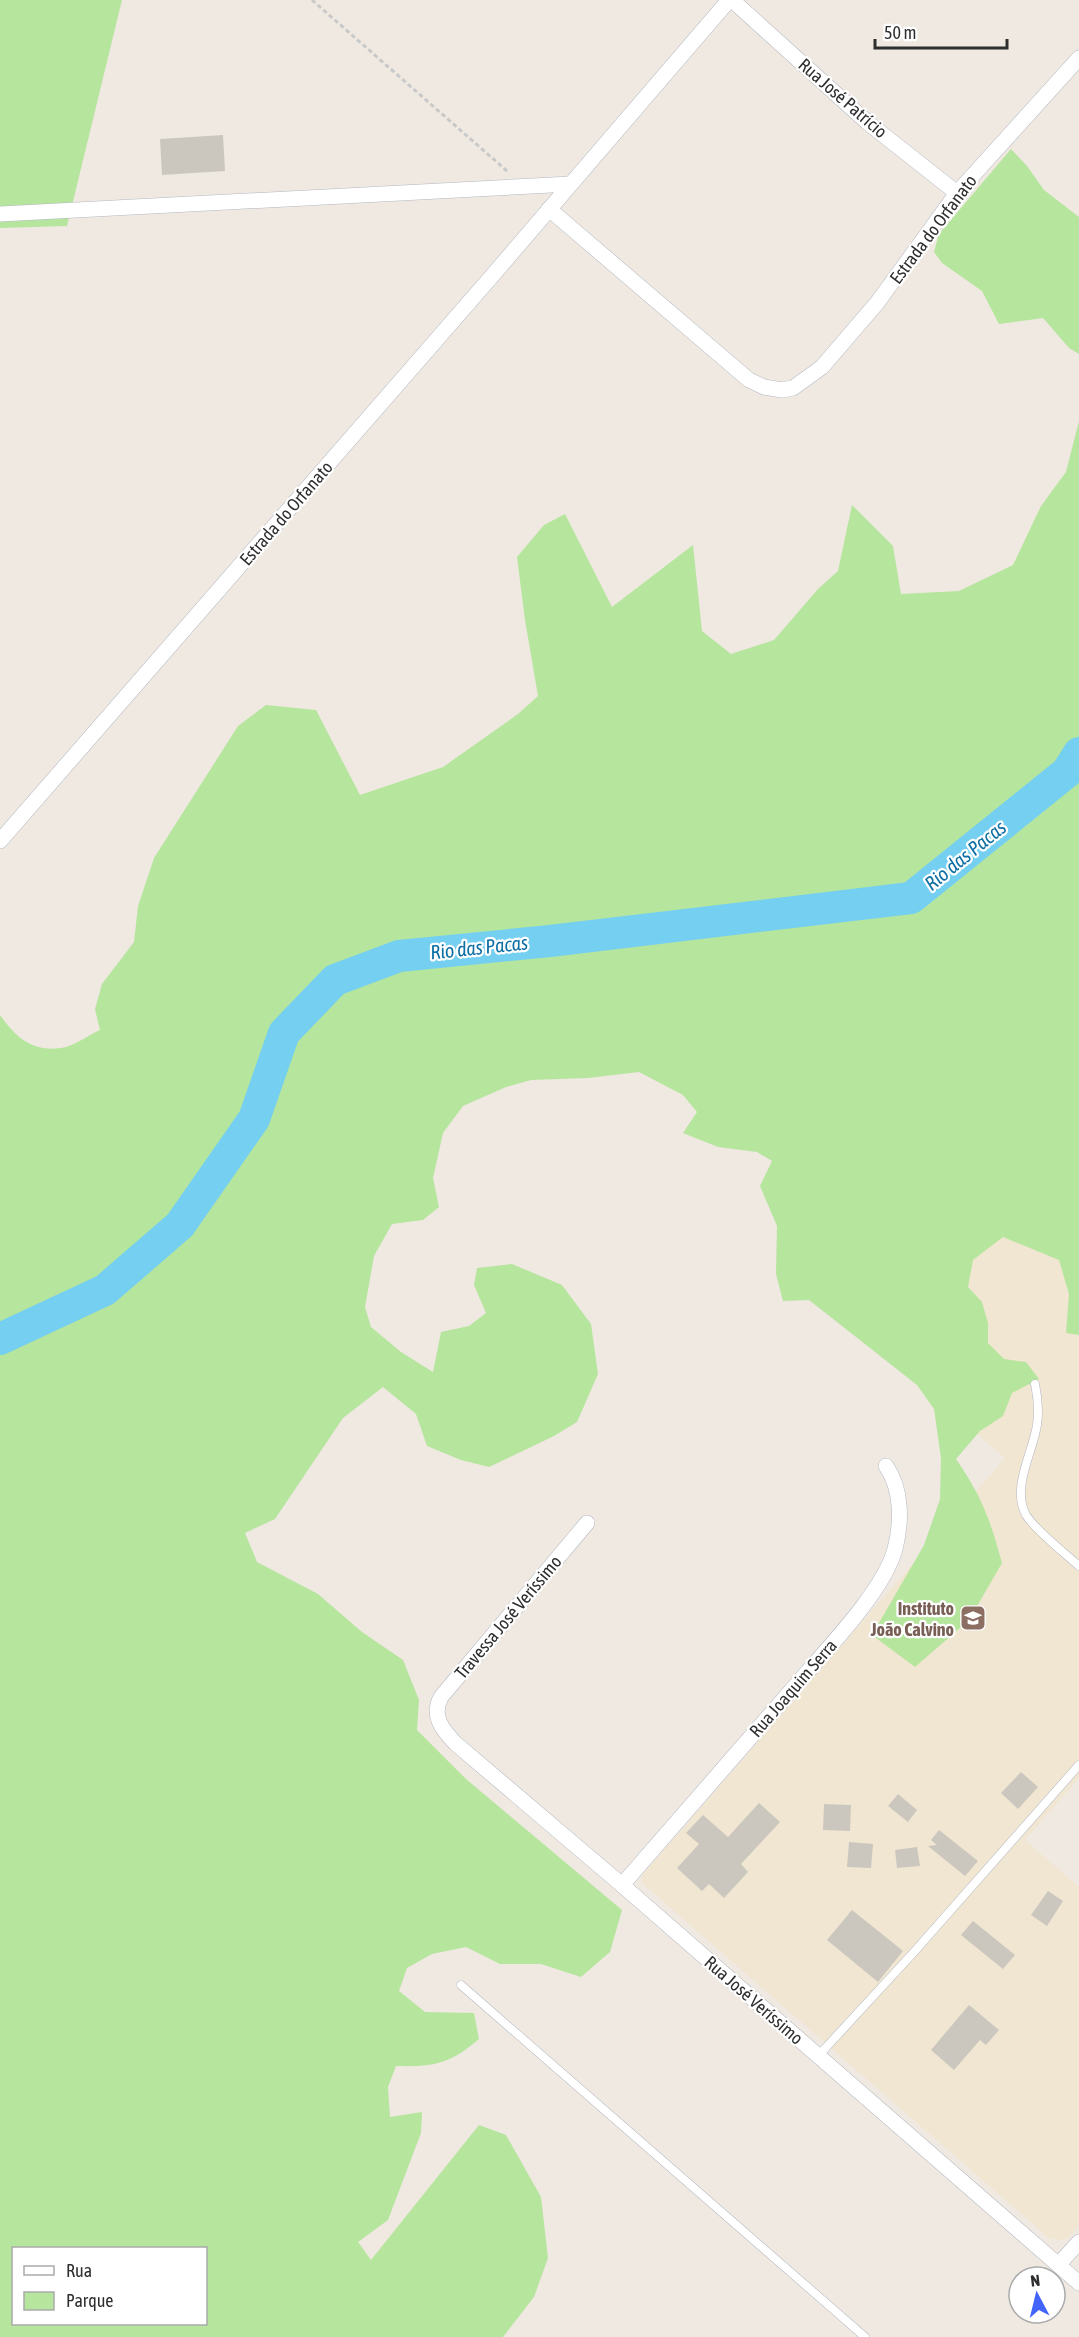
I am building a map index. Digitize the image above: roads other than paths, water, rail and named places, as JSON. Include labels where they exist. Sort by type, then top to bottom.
[{"type":"street","name":"Estrada do Orfanato","points":[[0,841],[730,0]]},
{"type":"street","name":"Rua José Patrício","points":[[730,0],[867,122],[957,193]]},
{"type":"street","name":"Estrada do Orfanato","points":[[549,209],[748,380],[764,387],[782,390],[793,388],[822,367],[877,303],[957,193],[1079,58]]},
{"type":"street","points":[[0,214],[571,184]]},
{"type":"street","name":"Rua Joaquim Serra","points":[[622,1885],[847,1626],[884,1574],[895,1549],[900,1502],[893,1476],[886,1466]]},
{"type":"street","name":"Travessa José Veríssimo","points":[[436,1713],[437,1704],[447,1689],[587,1523]]},
{"type":"street","name":"Rua José Veríssimo","points":[[436,1713],[439,1722],[455,1743],[819,2055],[1079,2283]]},
{"type":"street","points":[[1059,2264],[1079,2242]]},
{"type":"lane","points":[[1035,1384],[1038,1403],[1037,1425],[1022,1486],[1023,1502],[1026,1514],[1035,1525],[1079,1566]]},
{"type":"lane","points":[[819,2055],[914,1952],[1079,1765]]},
{"type":"lane","points":[[461,1985],[865,2337]]},
{"type":"waterway","name":"Rio das Pacas","points":[[0,1339],[105,1290],[180,1225],[254,1119],[284,1033],[335,980],[399,956],[550,941],[911,898],[1067,772],[1079,753]]},
{"type":"place","name":"Instituto João Calvino","points":[[973,1618]]}]
